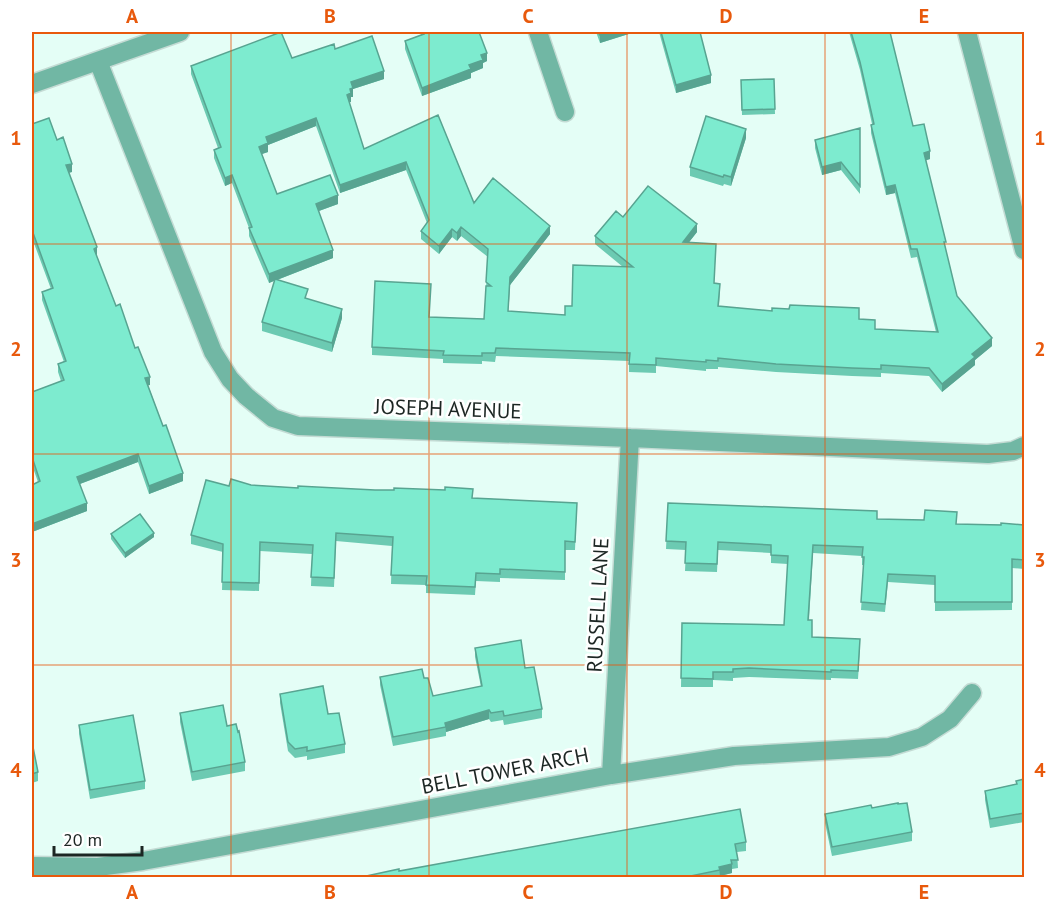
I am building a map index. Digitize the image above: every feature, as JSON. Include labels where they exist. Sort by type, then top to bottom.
[{"type":"street","points":[[32,84],[180,32]]},
{"type":"street","points":[[538,32],[565,112]]},
{"type":"street","points":[[968,32],[1024,249]]},
{"type":"street","name":"JOSEPH AVENUE","points":[[98,61],[213,352],[230,379],[246,396],[273,418],[298,426],[988,454],[1014,451],[1024,446]]},
{"type":"street","name":"RUSSELL LANE","points":[[611,775],[630,438]]},
{"type":"street","name":"BELL TOWER ARCH","points":[[32,866],[98,867],[144,861],[611,775],[734,756],[889,747],[922,737],[950,719],[972,693]]},
{"type":"building","points":[[281,32],[292,58],[334,44],[335,49],[372,36],[384,71],[351,82],[353,88],[347,95],[364,149],[438,115],[474,203],[493,178],[550,226],[510,277],[508,311],[565,315],[565,306],[572,306],[573,265],[633,267],[595,236],[616,211],[623,217],[648,186],[697,224],[683,242],[716,244],[714,283],[720,284],[718,306],[772,311],[772,308],[789,309],[790,305],[859,308],[859,319],[875,320],[875,329],[938,332],[917,249],[911,249],[895,185],[886,187],[871,125],[874,124],[860,62],[851,32],[890,32],[913,126],[924,124],[930,151],[924,153],[957,296],[992,338],[972,354],[975,357],[942,384],[929,368],[881,365],[881,369],[852,368],[718,358],[718,361],[706,360],[706,362],[656,358],[656,365],[629,364],[630,353],[496,348],[495,353],[482,353],[482,356],[443,355],[444,351],[372,347],[375,281],[431,284],[429,317],[484,319],[486,286],[491,286],[486,282],[488,249],[461,227],[457,233],[452,229],[439,246],[421,231],[429,220],[406,162],[340,185],[316,118],[266,137],[268,143],[259,147],[277,194],[330,175],[338,195],[316,204],[333,250],[269,274],[249,228],[252,227],[232,175],[225,178],[214,150],[221,147],[191,66]]},
{"type":"building","points":[[423,32],[479,32],[487,53],[481,55],[483,60],[469,65],[471,69],[422,88],[405,41],[424,34]]},
{"type":"building","points":[[661,32],[700,32],[711,75],[676,85]]},
{"type":"building","points":[[774,79],[775,109],[742,110],[741,80]]},
{"type":"building","points":[[706,116],[746,129],[731,177],[724,175],[723,177],[690,167]]},
{"type":"building","points":[[49,118],[57,140],[63,137],[72,164],[66,165],[97,247],[94,249],[116,306],[120,304],[135,348],[138,347],[150,377],[145,378],[163,426],[166,425],[183,473],[149,486],[138,454],[77,477],[87,503],[32,524],[32,485],[40,481],[32,457],[32,392],[64,380],[58,364],[66,361],[42,292],[53,288],[32,230],[32,124]]},
{"type":"building","points":[[860,128],[860,186],[841,162],[822,167],[815,140]]},
{"type":"building","points":[[275,279],[308,289],[305,298],[342,309],[332,343],[262,322]]},
{"type":"building","points":[[231,479],[251,485],[298,488],[298,486],[375,490],[394,490],[394,488],[445,490],[445,487],[473,489],[472,498],[577,503],[575,542],[565,541],[565,572],[500,569],[500,574],[476,573],[475,587],[426,585],[427,576],[391,575],[393,537],[336,533],[334,578],[311,577],[313,545],[260,542],[259,583],[222,582],[223,544],[191,535],[206,480],[229,486]]},
{"type":"building","points":[[668,503],[877,511],[877,519],[924,520],[925,510],[957,512],[956,524],[1024,525],[1024,560],[1012,559],[1012,602],[935,602],[935,576],[888,574],[885,604],[861,602],[863,547],[813,545],[808,620],[812,620],[812,637],[860,639],[858,671],[749,668],[733,669],[733,672],[713,672],[713,679],[681,678],[682,623],[784,625],[788,556],[771,555],[771,545],[718,542],[717,564],[685,563],[686,542],[666,541]]},
{"type":"building","points":[[140,514],[154,533],[125,553],[111,534]]},
{"type":"building","points":[[521,640],[525,668],[534,667],[542,709],[504,716],[503,711],[491,713],[489,710],[445,723],[446,727],[393,737],[380,677],[422,669],[424,678],[428,678],[433,696],[482,686],[475,648]]},
{"type":"building","points":[[323,686],[328,714],[339,713],[345,744],[307,751],[307,747],[295,749],[288,742],[280,694]]},
{"type":"building","points":[[223,705],[227,726],[236,724],[239,731],[245,762],[192,772],[180,713]]},
{"type":"building","points":[[133,715],[145,781],[90,790],[79,725]]},
{"type":"building","points":[[32,742],[38,772],[32,774]]},
{"type":"building","points":[[1024,779],[1024,813],[990,819],[985,791],[1017,784],[1016,781]]},
{"type":"building","points":[[907,803],[912,832],[832,847],[825,814],[871,805],[872,808]]},
{"type":"building","points":[[740,809],[746,842],[735,844],[738,860],[731,860],[732,864],[719,867],[720,870],[681,878],[357,878],[399,869],[399,871]]}]
